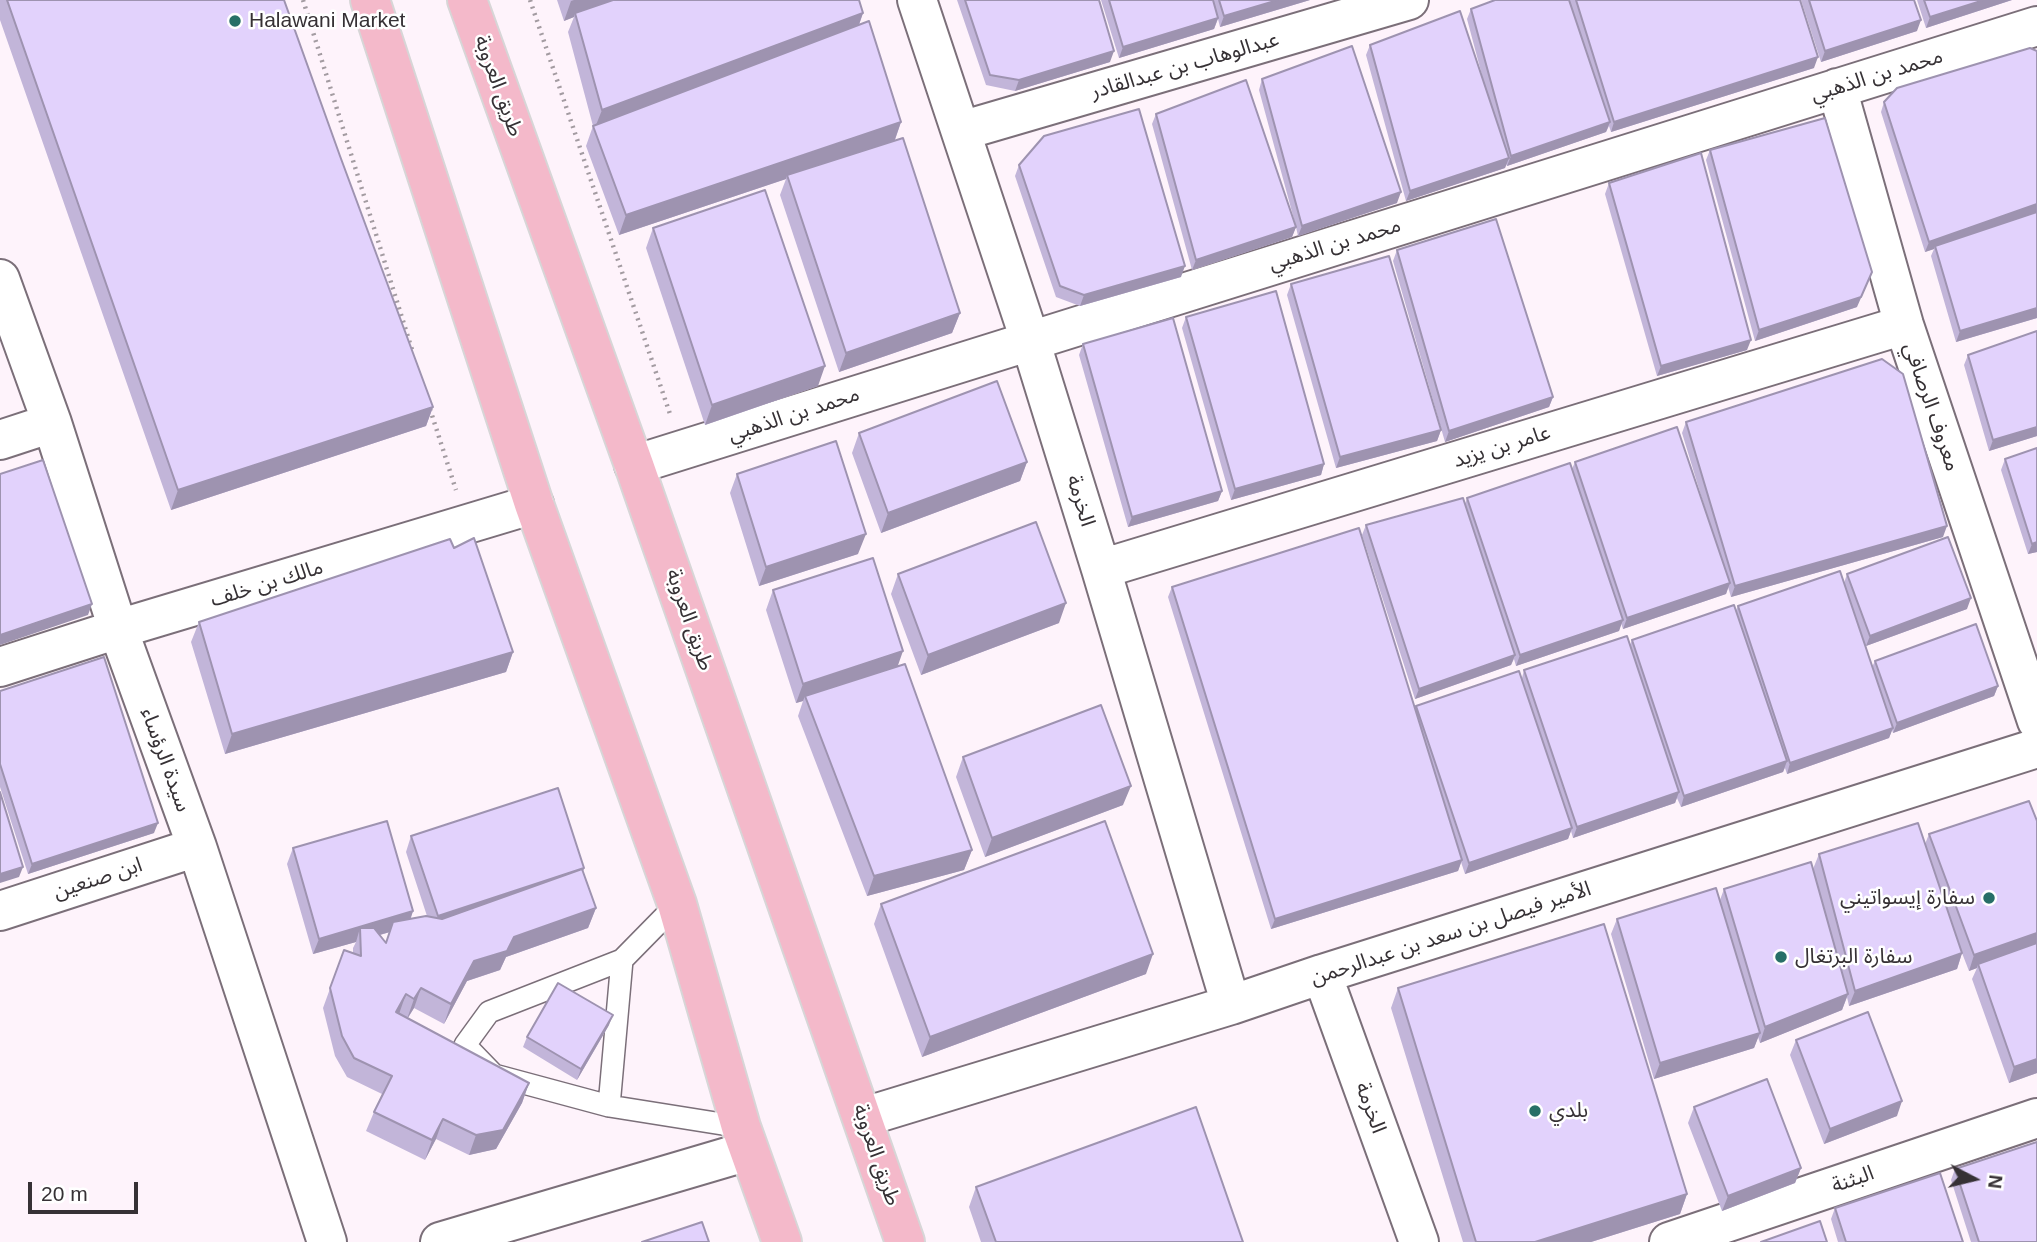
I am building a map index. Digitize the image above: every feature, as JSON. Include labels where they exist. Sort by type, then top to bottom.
[{"type":"main road","points":[[370,0],[534,504],[677,904],[745,1139],[782,1242]]},
{"type":"main road","name":"طريق العروبة","points":[[467,0],[634,466],[905,1242]]},
{"type":"street","name":"الخرمة","points":[[917,0],[1030,340],[1231,1005]]},
{"type":"street","name":"عبدالوهاب بن عبدالقادر","points":[[961,131],[1409,0]]},
{"type":"street","name":"محمد بن الذهبي","points":[[634,466],[2037,26]]},
{"type":"street","name":"معروف الرصافي","points":[[1837,88],[1904,325],[2037,721]]},
{"type":"street","name":"سيدة الرؤساء","points":[[0,279],[52,423],[118,629],[197,848],[327,1242]]},
{"type":"street","name":"عامر بن يزيد","points":[[1101,569],[1904,325]]},
{"type":"street","points":[[0,440],[52,423]]},
{"type":"street","name":"مالك بن خلف","points":[[0,667],[534,504]]},
{"type":"street","name":"الأمير فيصل بن سعد بن عبدالرحمن","points":[[863,1117],[1231,1005],[2037,748]]},
{"type":"street","name":"ابن صنعين","points":[[0,911],[197,848]]},
{"type":"street","name":"الخرمة","points":[[1322,974],[1419,1242]]},
{"type":"street","name":"البثنة","points":[[1669,1242],[2037,1118]]},
{"type":"street","points":[[440,1242],[745,1139]]},
{"type":"lane","points":[[677,904],[622,960],[489,1012],[465,1045],[494,1075],[745,1139]]},
{"type":"lane","points":[[609,1106],[622,960]]},
{"type":"path","points":[[303,0],[413,354]]},
{"type":"path","points":[[530,0],[682,451]]},
{"type":"path","points":[[429,407],[466,524]]},
{"type":"building","points":[[7,0],[284,0],[433,407],[178,490]]},
{"type":"building","points":[[613,0],[859,0],[863,13],[602,110],[575,13]]},
{"type":"building","points":[[965,0],[1099,0],[1114,51],[1019,80],[990,75]]},
{"type":"building","points":[[1109,0],[1213,0],[1218,18],[1123,47]]},
{"type":"building","points":[[1219,0],[1278,0],[1224,16]]},
{"type":"building","points":[[1495,0],[1569,0],[1610,122],[1511,156],[1471,9]]},
{"type":"building","points":[[1576,0],[1800,0],[1818,57],[1614,122]]},
{"type":"building","points":[[1809,0],[1914,0],[1921,20],[1825,51]]},
{"type":"building","points":[[1924,0],[1984,0],[1930,17]]},
{"type":"building","points":[[1460,11],[1509,158],[1410,191],[1370,45]]},
{"type":"building","points":[[869,21],[901,122],[626,215],[593,126]]},
{"type":"building","points":[[1352,46],[1401,192],[1302,226],[1262,79]]},
{"type":"building","points":[[2030,48],[2037,51],[2037,204],[1929,242],[1884,102],[1897,88]]},
{"type":"building","points":[[1246,80],[1296,227],[1196,260],[1156,114]]},
{"type":"building","points":[[1139,109],[1185,266],[1084,295],[1060,286],[1019,165],[1044,136]]},
{"type":"building","points":[[1825,118],[1872,272],[1861,297],[1759,330],[1710,150]]},
{"type":"building","points":[[903,138],[960,313],[846,353],[787,175]]},
{"type":"building","points":[[1701,153],[1751,340],[1661,366],[1609,183]]},
{"type":"building","points":[[765,190],[825,366],[712,405],[653,228]]},
{"type":"building","points":[[2037,212],[2037,308],[1960,331],[1935,246]]},
{"type":"building","points":[[1496,219],[1553,397],[1449,431],[1397,250]]},
{"type":"building","points":[[1389,256],[1441,430],[1340,457],[1291,284]]},
{"type":"building","points":[[1276,291],[1324,464],[1235,489],[1186,317]]},
{"type":"building","points":[[1173,318],[1222,491],[1132,517],[1083,344]]},
{"type":"building","points":[[2037,331],[2037,427],[1993,440],[1968,355]]},
{"type":"building","points":[[1882,359],[1903,374],[1947,526],[1735,586],[1686,422]]},
{"type":"building","points":[[997,381],[1027,462],[888,513],[859,433]]},
{"type":"building","points":[[1677,427],[1730,583],[1627,618],[1575,462]]},
{"type":"building","points":[[836,441],[866,534],[766,567],[737,474]]},
{"type":"building","points":[[2037,448],[2037,542],[2032,544],[2005,459]]},
{"type":"building","points":[[43,460],[92,604],[0,635],[0,474]]},
{"type":"building","points":[[1570,463],[1623,620],[1520,655],[1467,498]]},
{"type":"building","points":[[1463,498],[1515,655],[1419,689],[1366,525]]},
{"type":"building","points":[[1036,522],[1066,603],[928,655],[898,574]]},
{"type":"building","points":[[1359,528],[1462,860],[1275,919],[1172,587]]},
{"type":"building","points":[[1948,537],[1971,598],[1870,636],[1847,574]]},
{"type":"building","points":[[474,538],[513,652],[232,734],[199,622],[450,539],[454,548]]},
{"type":"building","points":[[873,558],[903,651],[803,684],[773,590]]},
{"type":"building","points":[[1840,571],[1893,728],[1790,763],[1738,606]]},
{"type":"building","points":[[1734,605],[1787,761],[1684,796],[1632,640]]},
{"type":"building","points":[[1976,624],[1998,686],[1897,723],[1875,661]]},
{"type":"building","points":[[1627,636],[1679,792],[1577,827],[1524,670]]},
{"type":"building","points":[[104,657],[158,823],[32,864],[0,764],[0,691]]},
{"type":"building","points":[[905,664],[972,850],[874,876],[805,696]]},
{"type":"building","points":[[1519,671],[1572,828],[1469,863],[1416,706]]},
{"type":"building","points":[[1101,705],[1131,786],[992,838],[963,757]]},
{"type":"building","points":[[558,788],[584,868],[438,916],[411,836]]},
{"type":"building","points":[[0,792],[23,867],[0,874]]},
{"type":"building","name":"سفارة إيسواتيني","points":[[2029,801],[2037,821],[2037,933],[1974,955],[1929,834]]},
{"type":"building","points":[[387,821],[413,911],[319,939],[293,848]]},
{"type":"building","points":[[1105,821],[1153,954],[930,1037],[881,904]]},
{"type":"building","points":[[1918,823],[1962,953],[1855,991],[1819,854]]},
{"type":"building","name":"سفارة البرتغال","points":[[1811,862],[1848,994],[1765,1027],[1724,889]]},
{"type":"building","points":[[582,869],[596,908],[514,937],[507,951],[474,961],[451,1004],[421,988],[414,999],[406,994],[396,1012],[529,1083],[503,1130],[476,1135],[443,1119],[432,1140],[374,1112],[392,1076],[354,1058],[342,1036],[330,988],[344,950],[361,956],[360,928],[374,928],[386,943],[393,922],[426,916],[442,919]]},
{"type":"building","points":[[1716,888],[1760,1033],[1660,1063],[1617,919]]},
{"type":"building","name":"بلدي","points":[[1604,924],[1687,1194],[1535,1242],[1476,1242],[1398,988]]},
{"type":"building","points":[[2037,943],[2037,1059],[2014,1067],[1978,964]]},
{"type":"building","points":[[558,983],[613,1015],[581,1069],[527,1037]]},
{"type":"building","points":[[1868,1012],[1902,1101],[1830,1129],[1796,1040]]},
{"type":"building","points":[[1767,1079],[1801,1168],[1728,1196],[1694,1107]]},
{"type":"building","points":[[1196,1107],[1243,1242],[996,1242],[976,1187]]},
{"type":"building","points":[[2037,1142],[2037,1242],[1979,1242],[1955,1169]]},
{"type":"building","points":[[1940,1173],[1963,1242],[1846,1242],[1835,1208]]},
{"type":"building","points":[[1820,1221],[1827,1242],[1761,1242]]},
{"type":"building","points":[[702,1222],[709,1242],[642,1242]]},
{"type":"place","name":"Halawani Market","points":[[235,21]]},
{"type":"place","name":"سفارة إيسواتيني","points":[[1989,898]]},
{"type":"place","name":"سفارة البرتغال","points":[[1781,957]]},
{"type":"place","name":"بلدي","points":[[1535,1111]]}]
